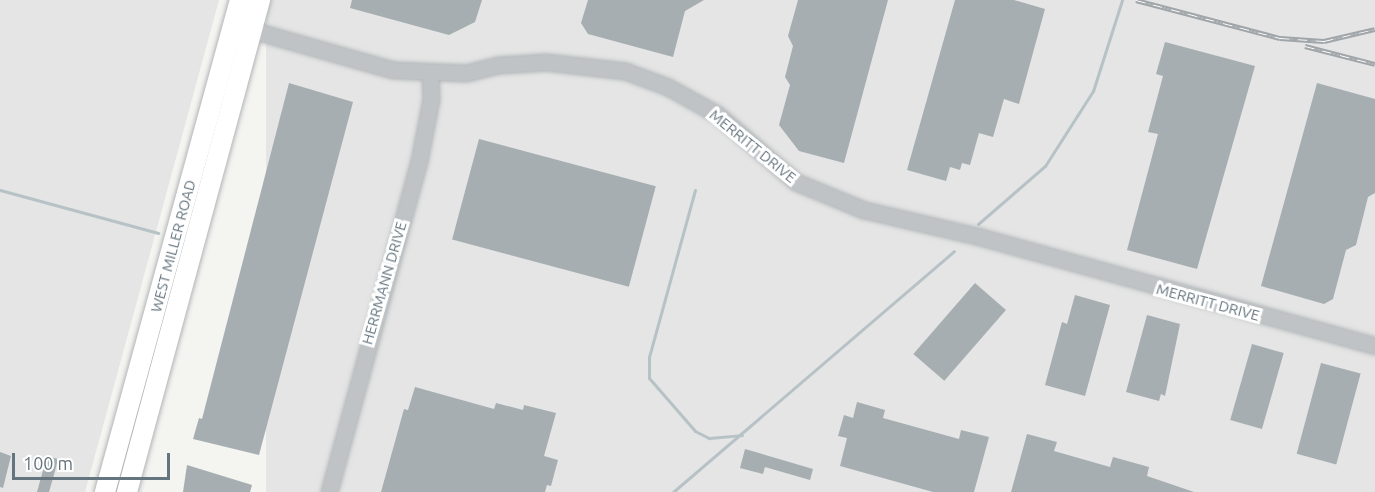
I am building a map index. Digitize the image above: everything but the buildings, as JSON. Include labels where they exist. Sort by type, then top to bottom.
[{"type":"main road","name":"WEST MILLER ROAD","points":[[128,492],[242,28],[240,0]]},
{"type":"main road","name":"WEST MILLER ROAD","points":[[105,492],[242,28],[260,0]]},
{"type":"street","name":"MERRITT DRIVE","points":[[242,28],[393,70],[430,74],[546,62],[625,71],[668,87],[717,114],[796,182],[864,210],[977,236],[1375,346]]},
{"type":"street","name":"HERRMANN DRIVE","points":[[329,492],[420,156],[431,99],[430,74]]},
{"type":"shaded area","points":[[0,0],[219,0],[85,492],[0,492]]},
{"type":"shaded area","points":[[266,0],[1375,0],[1375,492],[266,492]]},
{"type":"waterway","points":[[978,224],[1045,166],[1093,91],[1122,0]]},
{"type":"waterway","points":[[0,190],[158,233]]},
{"type":"waterway","points":[[695,190],[649,357],[649,378],[695,431],[709,438],[742,435]]},
{"type":"waterway","points":[[673,492],[954,251]]},
{"type":"railway","points":[[1136,0],[1280,38],[1324,41],[1375,29]]},
{"type":"railway","points":[[1305,46],[1375,64]]}]
